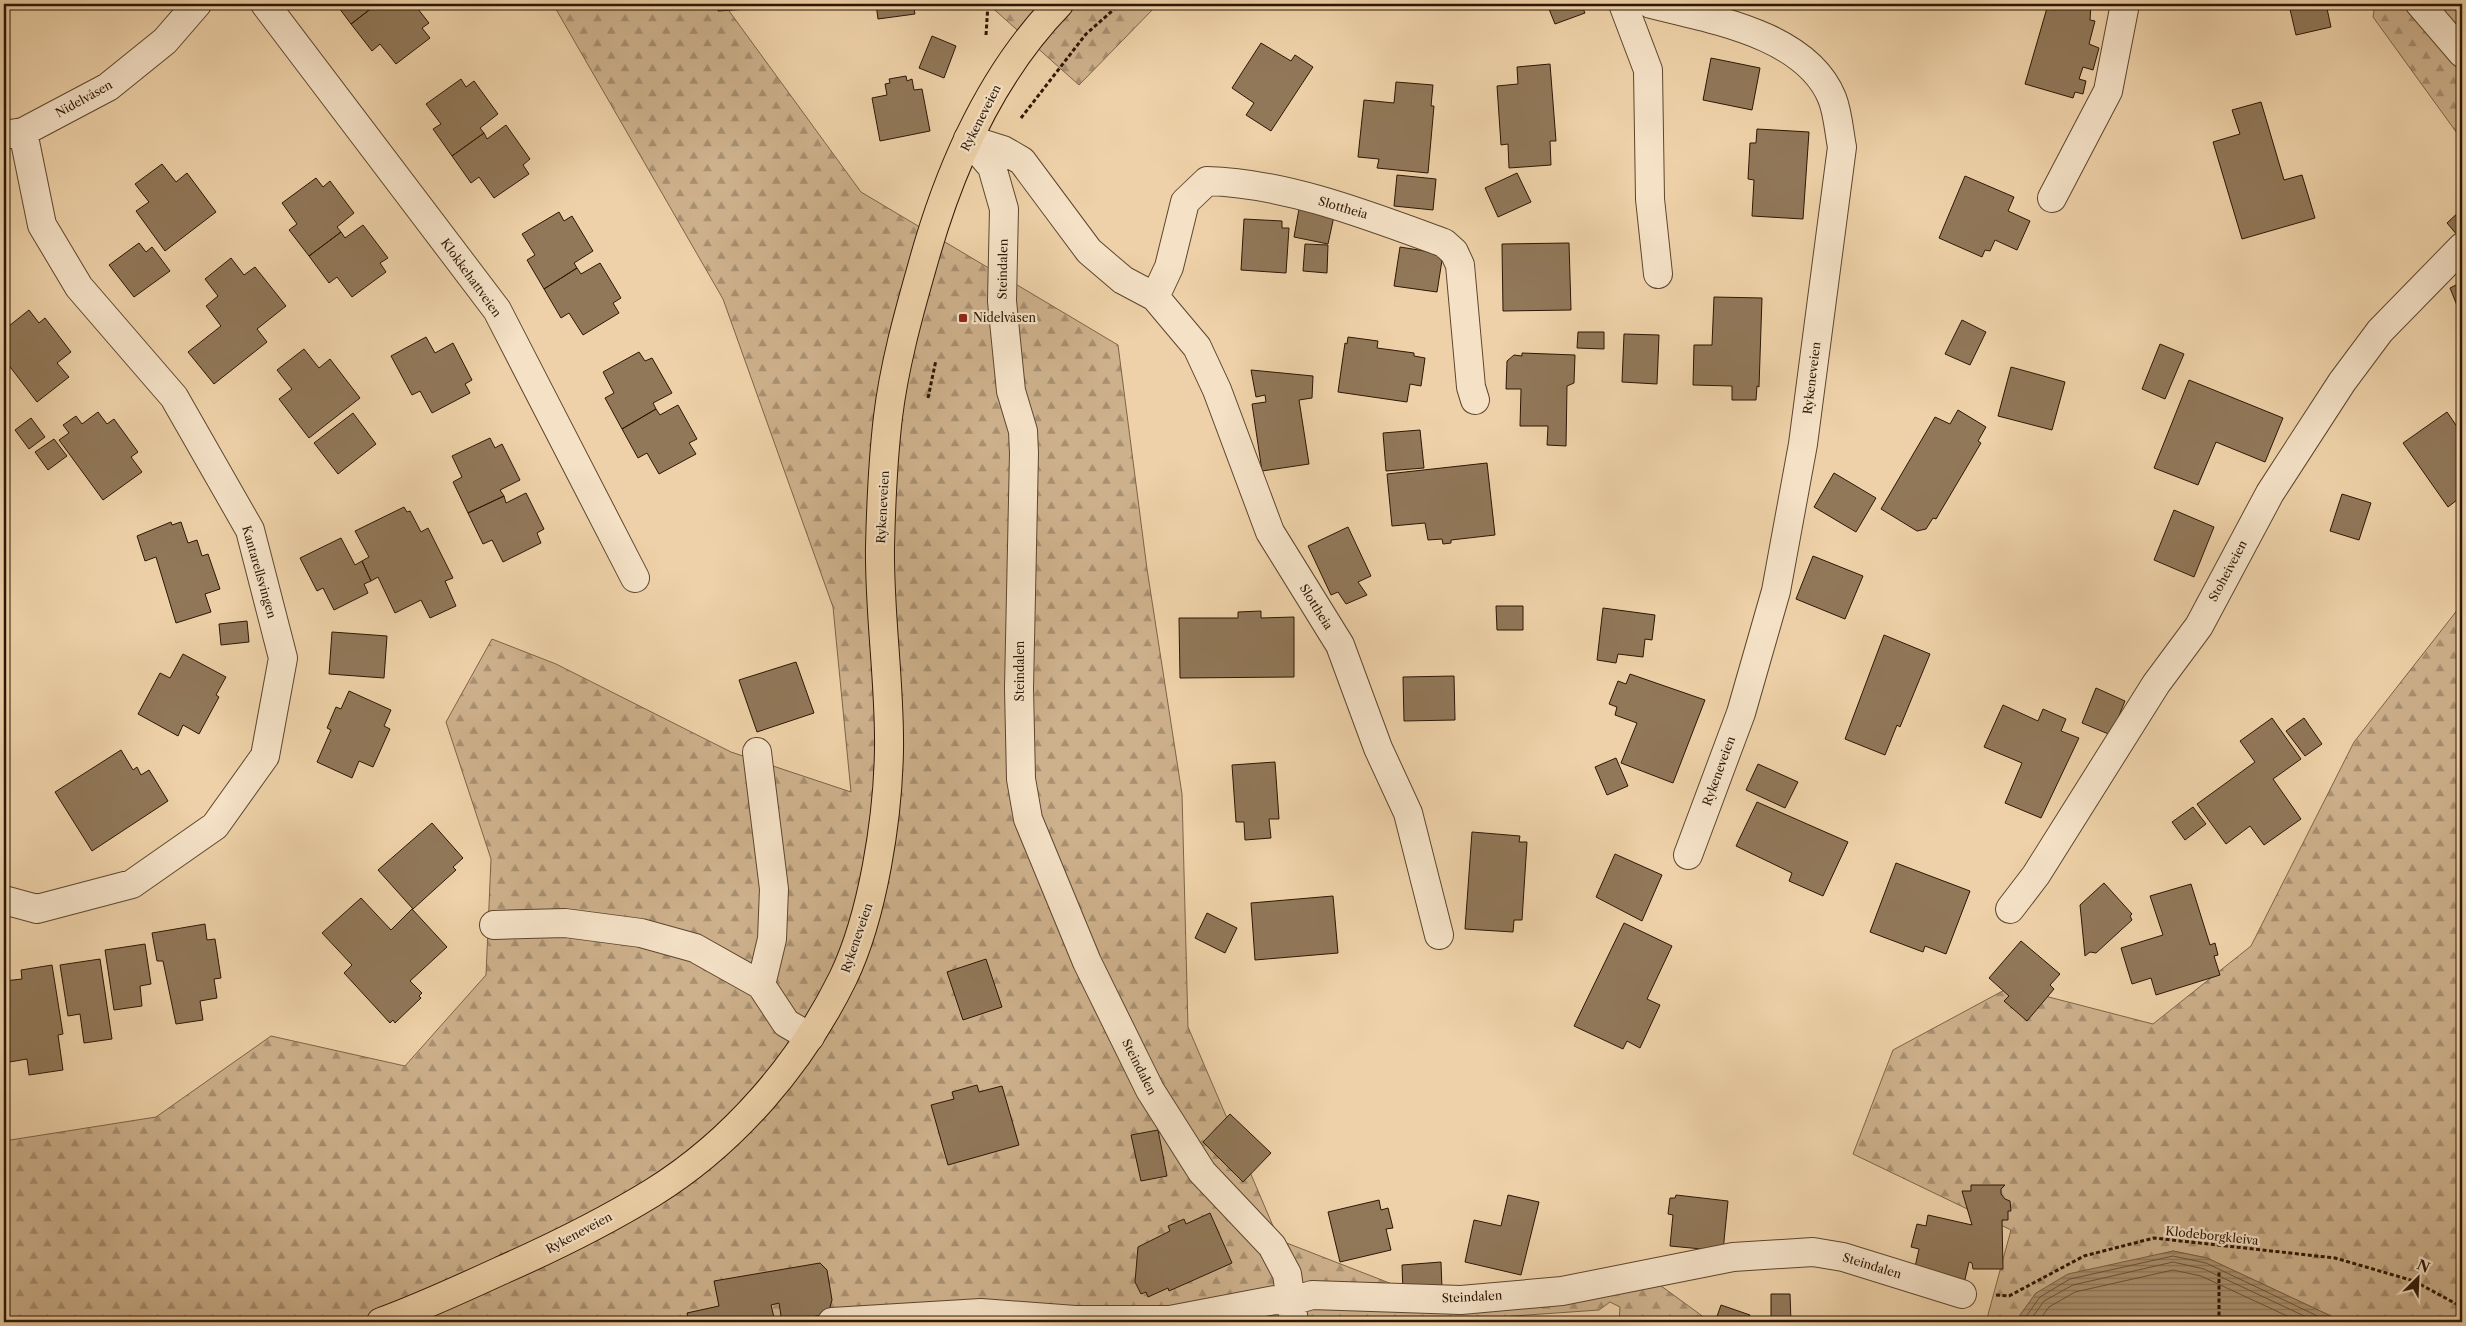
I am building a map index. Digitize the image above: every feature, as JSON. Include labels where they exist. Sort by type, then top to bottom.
[{"type":"main road","name":"Rykeneveien","points":[[381,1322],[564,1242],[653,1192],[707,1153],[769,1092],[810,1037],[845,976],[869,905],[886,803],[889,747],[880,549],[888,416],[909,314],[933,224],[968,139],[1005,71],[1055,5]]},
{"type":"street","name":"Nidelvåsen","points":[[13,133],[108,87],[165,41],[197,4]]},
{"type":"street","name":"Klokkehattveien","points":[[265,4],[497,310],[635,578]]},
{"type":"street","points":[[1624,4],[1648,70],[1650,199],[1658,274]]},
{"type":"street","name":"Rykeneveien","points":[[1651,4],[1746,28],[1799,57],[1819,76],[1832,99],[1842,147],[1803,444],[1776,591],[1741,713],[1688,855]]},
{"type":"street","points":[[2052,198],[2108,91],[2125,4]]},
{"type":"street","points":[[2420,4],[2462,53]]},
{"type":"street","name":"Kantarellsvingen","points":[[4,900],[37,909],[132,884],[215,826],[265,756],[283,658],[250,530],[174,397],[79,287],[42,225],[13,133]]},
{"type":"street","name":"Slottheia","points":[[968,139],[1003,150],[1022,161],[1089,251],[1123,280],[1155,297],[1197,347],[1217,390],[1270,532],[1340,645],[1378,748],[1408,814],[1439,935]]},
{"type":"street","name":"Steindalen","points":[[968,139],[992,167],[1004,208],[1002,301],[1011,391],[1023,430],[1024,453],[1019,688],[1022,779],[1028,819],[1087,962],[1150,1090],[1202,1172],[1272,1246],[1287,1274],[1293,1311]]},
{"type":"street","name":"Slottheia","points":[[1155,297],[1169,266],[1185,202],[1207,181],[1239,182],[1353,210],[1444,243],[1454,252],[1460,265],[1471,387],[1475,400]]},
{"type":"street","name":"Stoheiveien","points":[[2010,909],[2036,875],[2156,684],[2199,626],[2270,493],[2342,382],[2380,331],[2462,247]]},
{"type":"street","points":[[757,752],[774,889],[772,938],[761,985]]},
{"type":"street","points":[[494,925],[565,923],[642,933],[695,948],[761,985],[786,1024],[810,1037]]},
{"type":"street","name":"Steindalen","points":[[1293,1311],[1312,1295],[1461,1300],[1562,1291],[1733,1257],[1813,1252],[1843,1257],[1962,1294]]},
{"type":"street","points":[[832,1322],[981,1312],[1075,1320],[1170,1320],[1275,1300],[1293,1311]]},
{"type":"path","name":"Klodeborgkleiva","points":[[1962,1294],[2009,1296],[2084,1256],[2154,1238],[2335,1258],[2414,1281],[2462,1308]]},
{"type":"path","points":[[2219,1272],[2219,1322]]},
{"type":"green space","points":[[553,4],[724,4],[861,192],[1118,345],[1147,569],[1182,794],[1188,1027],[1279,1240],[1410,1291],[1642,1272],[1705,1318],[1704,1322],[1619,1322],[1620,1307],[1610,1302],[1599,1310],[1428,1322],[4,1322],[4,1141],[156,1117],[271,1036],[405,1066],[486,975],[491,859],[446,722],[492,639],[556,664],[731,752],[851,792],[833,607],[723,299]]},
{"type":"green space","points":[[988,4],[1158,4],[1079,85]]},
{"type":"green space","points":[[2375,4],[2449,4],[2462,17],[2462,140],[2373,17]]},
{"type":"green space","points":[[2462,604],[2462,1322],[2338,1322],[2331,1316],[2207,1258],[2173,1251],[2036,1293],[2015,1322],[1986,1322],[2011,1230],[1853,1154],[1893,1050],[2010,987],[2153,1024],[2251,946],[2354,742]]},
{"type":"water","points":[[2173,1251],[2207,1258],[2331,1316],[2338,1322],[2015,1322],[2036,1293],[2068,1274]]},
{"type":"building","points":[[336,4],[377,4],[351,24]]},
{"type":"building","points":[[377,4],[414,4],[429,23],[422,28],[430,38],[396,64],[380,44],[372,51],[351,24]]},
{"type":"building","points":[[718,4],[777,4],[778,7],[718,11]]},
{"type":"building","points":[[876,4],[913,4],[915,14],[878,19]]},
{"type":"building","points":[[1547,4],[1581,4],[1585,13],[1555,24]]},
{"type":"building","points":[[2057,4],[2091,4],[2090,20],[2095,21],[2089,44],[2099,48],[2093,70],[2083,67],[2079,79],[2086,81],[2083,94],[2075,92],[2073,98],[2025,84],[2047,8],[2055,10]]},
{"type":"building","points":[[2326,4],[2331,27],[2296,35],[2289,5]]},
{"type":"building","points":[[932,36],[956,46],[944,78],[919,68]]},
{"type":"building","points":[[1261,43],[1291,61],[1295,55],[1313,67],[1271,131],[1246,115],[1254,103],[1232,88]]},
{"type":"building","points":[[1711,58],[1760,68],[1752,110],[1703,100]]},
{"type":"building","points":[[1550,64],[1556,141],[1550,141],[1551,165],[1509,168],[1508,144],[1501,145],[1497,86],[1518,84],[1517,67]]},
{"type":"building","points":[[906,76],[907,81],[912,79],[914,90],[922,89],[930,131],[880,141],[872,98],[887,95],[885,84],[890,83],[889,79]]},
{"type":"building","points":[[461,79],[466,87],[474,81],[498,114],[480,128],[484,133],[452,156],[433,129],[441,124],[426,104]]},
{"type":"building","points":[[1396,82],[1433,85],[1431,106],[1434,106],[1428,173],[1377,168],[1379,159],[1358,157],[1364,100],[1394,103]]},
{"type":"building","points":[[2261,102],[2284,180],[2302,175],[2315,218],[2242,239],[2213,142],[2240,134],[2232,110]]},
{"type":"building","points":[[506,125],[530,159],[523,165],[529,174],[494,198],[479,177],[471,183],[452,156],[484,133],[487,139]]},
{"type":"building","points":[[1757,129],[1809,132],[1803,219],[1752,216],[1754,180],[1748,179],[1750,143],[1756,143]]},
{"type":"building","points":[[162,164],[176,182],[187,173],[216,212],[165,251],[136,211],[149,202],[135,184]]},
{"type":"building","points":[[1517,173],[1531,202],[1498,217],[1485,188]]},
{"type":"building","points":[[1397,175],[1436,179],[1433,210],[1394,206]]},
{"type":"building","points":[[1965,176],[2014,197],[2008,211],[2030,221],[2017,250],[1995,240],[1990,251],[1985,250],[1982,257],[1939,238]]},
{"type":"building","points":[[316,178],[323,187],[330,181],[354,213],[337,227],[341,232],[309,256],[289,230],[297,224],[282,203]]},
{"type":"building","points":[[1299,209],[1334,216],[1328,244],[1294,237]]},
{"type":"building","points":[[2462,209],[2462,232],[2458,236],[2447,223]]},
{"type":"building","points":[[559,212],[564,221],[572,216],[593,251],[574,263],[577,268],[544,289],[527,260],[535,255],[522,234]]},
{"type":"building","points":[[1244,219],[1282,221],[1282,228],[1289,228],[1286,273],[1241,270]]},
{"type":"building","points":[[363,225],[388,258],[380,263],[386,272],[352,297],[337,277],[329,283],[309,256],[341,232],[345,238]]},
{"type":"building","points":[[139,243],[146,252],[152,247],[170,271],[134,297],[109,265]]},
{"type":"building","points":[[1569,243],[1571,310],[1503,311],[1502,244]]},
{"type":"building","points":[[1305,244],[1328,245],[1327,273],[1303,271]]},
{"type":"building","points":[[1400,247],[1443,254],[1437,292],[1394,286]]},
{"type":"building","points":[[231,258],[244,275],[255,267],[286,306],[257,329],[267,342],[214,384],[188,352],[221,326],[206,306],[218,296],[205,279]]},
{"type":"building","points":[[600,263],[621,298],[613,303],[619,313],[583,335],[569,313],[561,318],[544,289],[577,268],[581,274]]},
{"type":"building","points":[[2462,282],[2462,318],[2450,288]]},
{"type":"building","points":[[1714,297],[1762,298],[1759,387],[1757,386],[1756,400],[1732,400],[1732,386],[1693,385],[1694,345],[1712,345]]},
{"type":"building","points":[[29,310],[39,323],[45,318],[71,352],[57,363],[69,377],[37,402],[4,359],[4,330]]},
{"type":"building","points":[[1962,320],[1986,332],[1970,365],[1945,354]]},
{"type":"building","points":[[1578,332],[1604,332],[1604,349],[1577,348]]},
{"type":"building","points":[[1624,334],[1659,335],[1657,384],[1622,382]]},
{"type":"building","points":[[426,337],[435,353],[453,343],[472,380],[465,384],[470,393],[432,413],[420,391],[412,395],[391,356]]},
{"type":"building","points":[[1348,337],[1378,341],[1377,348],[1414,353],[1414,356],[1425,358],[1421,386],[1410,384],[1407,402],[1338,392],[1345,343],[1347,344]]},
{"type":"building","points":[[2160,344],[2184,354],[2165,399],[2142,389]]},
{"type":"building","points":[[304,349],[319,368],[330,359],[360,398],[309,438],[279,399],[292,389],[277,370]]},
{"type":"building","points":[[639,352],[645,361],[652,358],[672,393],[653,403],[656,409],[622,429],[605,398],[614,393],[603,372]]},
{"type":"building","points":[[1522,353],[1575,355],[1574,383],[1567,386],[1566,446],[1547,445],[1548,426],[1520,426],[1521,389],[1506,389],[1507,361],[1514,355],[1522,356]]},
{"type":"building","points":[[2011,367],[2065,382],[2052,430],[1998,416]]},
{"type":"building","points":[[1251,370],[1313,376],[1312,398],[1299,400],[1309,464],[1262,471],[1252,404],[1266,402],[1265,395],[1256,397]]},
{"type":"building","points":[[2189,380],[2283,418],[2265,462],[2216,442],[2198,485],[2154,468]]},
{"type":"building","points":[[678,405],[697,439],[689,443],[696,454],[659,474],[647,453],[638,458],[622,429],[656,409],[660,415]]},
{"type":"building","points":[[1958,410],[1986,427],[1978,441],[1981,443],[1936,519],[1933,518],[1926,529],[1917,531],[1881,509],[1935,417],[1950,424]]},
{"type":"building","points":[[98,412],[107,424],[114,419],[138,452],[131,457],[142,472],[103,500],[59,440],[69,433],[63,425],[76,416],[82,424]]},
{"type":"building","points":[[2447,412],[2462,434],[2462,496],[2448,507],[2403,443]]},
{"type":"building","points":[[353,413],[376,444],[338,474],[314,443]]},
{"type":"building","points":[[31,418],[45,437],[29,449],[15,430]]},
{"type":"building","points":[[1420,430],[1424,468],[1386,471],[1383,433]]},
{"type":"building","points":[[490,438],[495,448],[502,444],[520,480],[500,490],[504,496],[468,513],[453,482],[462,477],[452,456]]},
{"type":"building","points":[[54,439],[67,456],[48,470],[35,452]]},
{"type":"building","points":[[1487,463],[1495,535],[1451,540],[1451,543],[1443,544],[1442,539],[1428,540],[1425,523],[1392,526],[1387,474]]},
{"type":"building","points":[[1834,473],[1876,498],[1856,532],[1814,507]]},
{"type":"building","points":[[526,493],[544,529],[537,533],[541,543],[503,562],[492,540],[483,544],[468,513],[504,496],[506,503]]},
{"type":"building","points":[[2342,494],[2371,503],[2359,540],[2330,531]]},
{"type":"building","points":[[404,507],[407,512],[410,511],[421,532],[428,528],[453,578],[445,581],[456,606],[430,618],[421,600],[395,613],[378,577],[371,581],[362,561],[369,557],[355,531]]},
{"type":"building","points":[[2174,510],[2214,527],[2194,577],[2154,560]]},
{"type":"building","points":[[171,522],[172,525],[181,522],[188,543],[197,540],[202,556],[208,554],[220,589],[205,594],[211,612],[176,623],[156,557],[145,561],[137,536]]},
{"type":"building","points":[[1348,527],[1371,576],[1358,582],[1367,595],[1346,604],[1338,592],[1331,595],[1308,546]]},
{"type":"building","points":[[341,538],[355,565],[362,561],[371,581],[364,584],[368,593],[334,610],[323,588],[317,591],[300,558]]},
{"type":"building","points":[[1813,556],[1863,576],[1845,619],[1796,599]]},
{"type":"building","points":[[1496,606],[1523,606],[1523,630],[1497,630]]},
{"type":"building","points":[[1603,608],[1655,615],[1652,640],[1645,639],[1643,657],[1618,654],[1616,663],[1597,660]]},
{"type":"building","points":[[1261,611],[1261,618],[1294,617],[1294,677],[1180,678],[1179,618],[1238,618],[1238,612]]},
{"type":"building","points":[[247,621],[249,642],[221,645],[219,624]]},
{"type":"building","points":[[332,632],[387,636],[384,678],[329,674]]},
{"type":"building","points":[[1884,635],[1930,654],[1900,727],[1897,725],[1885,755],[1845,739]]},
{"type":"building","points":[[183,654],[226,677],[216,695],[219,697],[199,734],[183,725],[178,736],[138,714],[160,673],[170,678]]},
{"type":"building","points":[[796,662],[814,713],[757,732],[739,680]]},
{"type":"building","points":[[1630,674],[1705,700],[1673,783],[1621,763],[1637,723],[1615,715],[1617,707],[1609,704],[1618,681],[1626,684]]},
{"type":"building","points":[[1454,676],[1455,720],[1404,721],[1403,677]]},
{"type":"building","points":[[2096,688],[2125,701],[2111,735],[2082,723]]},
{"type":"building","points":[[349,691],[391,710],[384,726],[390,729],[373,767],[359,761],[352,778],[317,762],[331,730],[327,728],[336,707],[341,709]]},
{"type":"building","points":[[2003,705],[2038,721],[2043,709],[2066,719],[2061,731],[2079,738],[2041,818],[2005,803],[2022,763],[1984,747]]},
{"type":"building","points":[[2272,718],[2301,759],[2273,779],[2301,819],[2264,845],[2250,826],[2226,844],[2197,804],[2255,762],[2240,741]]},
{"type":"building","points":[[2304,718],[2322,744],[2305,756],[2286,731]]},
{"type":"building","points":[[121,750],[133,770],[137,767],[141,775],[149,770],[168,801],[92,851],[55,792]]},
{"type":"building","points":[[1616,758],[1628,786],[1607,795],[1595,767]]},
{"type":"building","points":[[1275,762],[1279,819],[1269,819],[1271,838],[1245,840],[1244,822],[1236,822],[1232,765]]},
{"type":"building","points":[[1758,764],[1798,782],[1785,808],[1746,790]]},
{"type":"building","points":[[1757,802],[1848,842],[1823,896],[1789,881],[1792,873],[1736,846]]},
{"type":"building","points":[[2193,807],[2206,824],[2185,840],[2172,822]]},
{"type":"building","points":[[432,823],[463,858],[453,867],[456,870],[413,909],[378,870]]},
{"type":"building","points":[[1472,832],[1520,836],[1519,842],[1527,842],[1522,920],[1514,920],[1513,932],[1465,929]]},
{"type":"building","points":[[1615,854],[1662,875],[1642,921],[1596,897]]},
{"type":"building","points":[[1896,863],[1970,891],[1946,954],[1925,946],[1923,952],[1870,932]]},
{"type":"building","points":[[2104,883],[2132,914],[2130,916],[2132,920],[2096,953],[2090,952],[2085,956],[2080,905]]},
{"type":"building","points":[[2191,884],[2210,945],[2215,943],[2218,955],[2214,956],[2220,975],[2156,995],[2151,978],[2132,984],[2121,948],[2163,935],[2150,896]]},
{"type":"building","points":[[1333,896],[1338,953],[1255,960],[1251,903]]},
{"type":"building","points":[[361,898],[391,930],[412,909],[447,947],[410,981],[422,993],[419,996],[421,998],[395,1023],[393,1020],[390,1023],[344,973],[352,965],[322,933]]},
{"type":"building","points":[[1207,913],[1237,928],[1225,953],[1195,938]]},
{"type":"building","points":[[1624,923],[1672,946],[1647,999],[1660,1005],[1640,1048],[1627,1041],[1623,1049],[1574,1026]]},
{"type":"building","points":[[205,924],[207,940],[215,939],[221,978],[214,979],[217,998],[200,1001],[203,1020],[176,1024],[163,961],[157,961],[152,933]]},
{"type":"building","points":[[2021,941],[2060,974],[2050,985],[2054,989],[2027,1021],[2004,1001],[2009,996],[1989,978]]},
{"type":"building","points":[[145,944],[151,984],[140,986],[142,1006],[114,1010],[105,950]]},
{"type":"building","points":[[100,959],[112,1039],[84,1043],[80,1014],[68,1016],[60,965]]},
{"type":"building","points":[[986,959],[1002,1007],[963,1020],[947,972]]},
{"type":"building","points":[[52,965],[63,1034],[58,1035],[63,1070],[29,1075],[27,1059],[4,1063],[4,981],[22,979],[21,970]]},
{"type":"building","points":[[977,1085],[979,1092],[1002,1086],[1019,1145],[948,1165],[931,1105],[954,1099],[952,1092]]},
{"type":"building","points":[[1230,1114],[1271,1153],[1243,1182],[1203,1142]]},
{"type":"building","points":[[1158,1130],[1167,1176],[1141,1181],[1131,1135]]},
{"type":"building","points":[[1971,1185],[2005,1185],[2001,1189],[2001,1194],[2010,1201],[2011,1211],[2008,1211],[2008,1220],[2002,1220],[2003,1269],[1973,1269],[1972,1263],[1969,1262],[1963,1288],[1913,1276],[1919,1249],[1911,1247],[1917,1224],[1926,1226],[1928,1215],[1972,1225],[1962,1191],[1971,1191]]},
{"type":"building","points":[[1508,1195],[1539,1202],[1521,1275],[1465,1262],[1474,1220],[1501,1226]]},
{"type":"building","points":[[1676,1195],[1728,1201],[1723,1251],[1670,1246],[1673,1215],[1668,1214],[1670,1198],[1675,1198]]},
{"type":"building","points":[[1379,1200],[1381,1210],[1388,1208],[1393,1228],[1386,1229],[1391,1250],[1340,1262],[1328,1212]]},
{"type":"building","points":[[1210,1213],[1232,1263],[1169,1291],[1168,1288],[1148,1297],[1146,1292],[1141,1294],[1135,1282],[1138,1247],[1170,1231],[1168,1226],[1184,1219],[1186,1224]]},
{"type":"building","points":[[1441,1262],[1442,1289],[1403,1291],[1402,1265]]},
{"type":"building","points":[[820,1263],[827,1270],[832,1300],[828,1314],[782,1322],[779,1303],[771,1305],[775,1322],[689,1322],[687,1313],[719,1306],[714,1281]]},
{"type":"building","points":[[1771,1294],[1790,1294],[1791,1322],[1771,1322]]},
{"type":"building","points":[[1721,1305],[1750,1315],[1747,1322],[1715,1322]]},
{"type":"place","name":"Nidelvåsen","points":[[963,318]]}]
